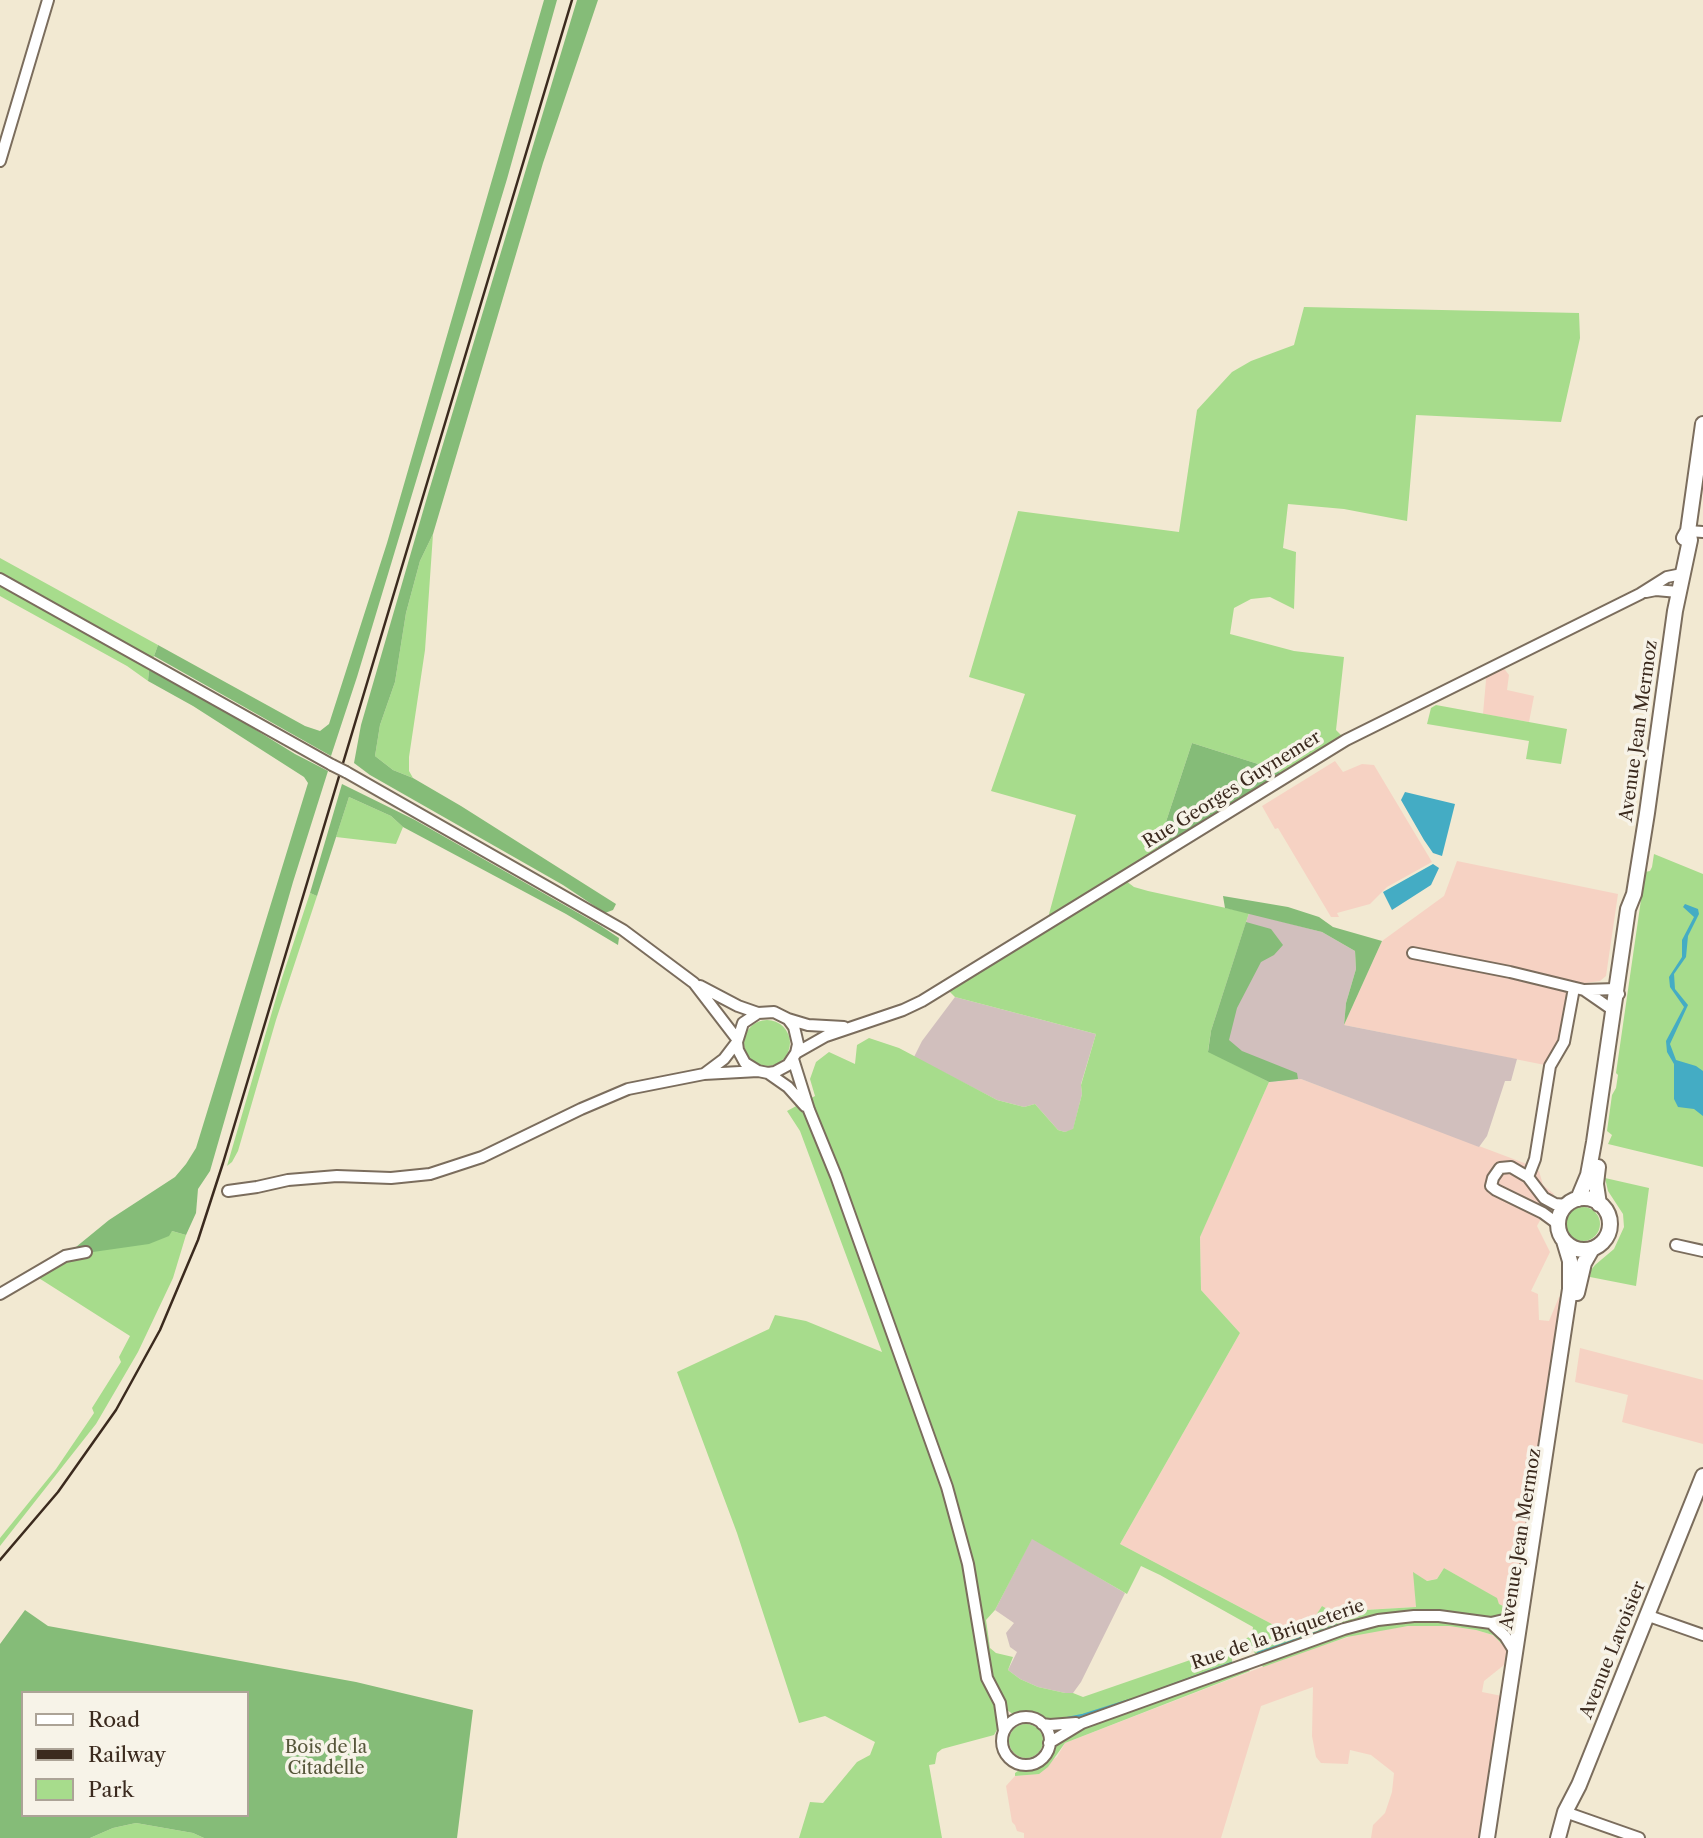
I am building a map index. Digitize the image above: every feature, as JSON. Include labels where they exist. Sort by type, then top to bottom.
[{"type":"main road","name":"Avenue Jean Mermoz","points":[[1600,1204],[1596,1176],[1616,1021],[1616,989],[1628,909],[1634,894],[1682,574],[1682,542],[1697,514],[1703,424]]},
{"type":"main road","name":"Avenue Jean Mermoz","points":[[1572,1202],[1588,1175],[1636,909],[1634,894]]},
{"type":"main road","points":[[1590,1199],[1600,1204],[1609,1217],[1609,1229],[1602,1243],[1592,1249],[1577,1250],[1564,1241],[1558,1224],[1559,1217],[1572,1202],[1590,1199]]},
{"type":"main road","name":"Avenue Jean Mermoz","points":[[1487,1838],[1570,1287],[1570,1261],[1564,1241]]},
{"type":"main road","name":"Avenue Jean Mermoz","points":[[1495,1838],[1578,1289],[1584,1263],[1592,1249]]},
{"type":"main road","name":"Avenue Lavoisier","points":[[1558,1838],[1564,1812],[1580,1785],[1703,1476]]},
{"type":"street","points":[[0,161],[48,0]]},
{"type":"street","points":[[1688,531],[1703,532]]},
{"type":"street","name":"Rue Georges Guynemer","points":[[795,1056],[826,1036],[903,1010],[933,994],[1346,740],[1640,594],[1667,577],[1682,574]]},
{"type":"street","points":[[0,579],[623,930],[694,983],[738,1006],[758,1013],[774,1012],[788,1019],[797,1035],[795,1056],[809,1111],[836,1176],[947,1487],[968,1564],[987,1678],[1000,1703],[1018,1718]]},
{"type":"street","points":[[1640,594],[1656,590],[1678,592]]},
{"type":"street","points":[[1413,953],[1579,989],[1616,989]]},
{"type":"street","points":[[694,983],[737,1041],[737,1049],[745,1063],[788,1087],[809,1111]]},
{"type":"street","points":[[1579,989],[1610,1008],[1616,1021]]},
{"type":"street","points":[[1528,1177],[1535,1159],[1550,1066],[1564,1042],[1579,989]]},
{"type":"street","points":[[704,1074],[724,1059],[737,1041],[743,1023],[758,1013]]},
{"type":"street","name":"Rue Georges Guynemer","points":[[788,1019],[808,1025],[850,1027]]},
{"type":"street","points":[[228,1191],[288,1180],[337,1176],[391,1178],[430,1174],[482,1157],[628,1089],[704,1074],[782,1069],[795,1056]]},
{"type":"street","points":[[1558,1224],[1543,1213],[1491,1186],[1500,1168],[1511,1167],[1528,1177],[1544,1198],[1555,1204],[1572,1202]]},
{"type":"street","points":[[1676,1245],[1703,1251]]},
{"type":"street","points":[[0,1294],[65,1256],[86,1252]]},
{"type":"street","points":[[1491,1623],[1508,1619],[1522,1607]]},
{"type":"street","points":[[1646,1615],[1703,1635]]},
{"type":"street","name":"Rue de la Briqueterie","points":[[1049,1743],[1082,1723],[1300,1643],[1359,1625],[1414,1616],[1439,1616],[1491,1623]]},
{"type":"street","points":[[1491,1623],[1505,1636],[1515,1652]]},
{"type":"street","points":[[1000,1703],[1004,1731],[1002,1740],[1009,1758],[1018,1763],[1029,1764],[1039,1761],[1046,1753],[1048,1732],[1042,1724],[1030,1717],[1018,1718],[1004,1731]]},
{"type":"street","name":"Rue de la Briqueterie","points":[[1042,1724],[1082,1723]]},
{"type":"street","points":[[1564,1812],[1639,1838]]},
{"type":"shaded area","points":[[1500,663],[1509,675],[1507,690],[1534,696],[1529,722],[1483,714],[1486,680],[1484,671]]},
{"type":"shaded area","points":[[1335,761],[1343,772],[1362,764],[1374,765],[1432,862],[1387,887],[1370,904],[1337,913],[1339,917],[1331,917],[1262,806]]},
{"type":"shaded area","points":[[1457,861],[1618,894],[1606,976],[1600,981],[1586,983],[1584,990],[1575,988],[1564,1042],[1550,1066],[1344,1025],[1382,941],[1444,896]]},
{"type":"shaded area","points":[[1249,913],[1322,932],[1355,951],[1356,969],[1346,1003],[1344,1025],[1517,1059],[1511,1081],[1505,1081],[1487,1136],[1479,1147],[1301,1079],[1269,1082],[1211,1031]]},
{"type":"shaded area","points":[[955,997],[1096,1034],[1081,1084],[1082,1094],[1073,1130],[1058,1130],[1035,1104],[1024,1107],[997,1100],[914,1057],[922,1041]]},
{"type":"shaded area","points":[[1301,1079],[1532,1166],[1539,1171],[1543,1185],[1554,1194],[1537,1226],[1550,1252],[1531,1291],[1538,1294],[1539,1320],[1549,1321],[1559,1297],[1574,1299],[1528,1598],[1513,1600],[1505,1607],[1499,1604],[1496,1598],[1444,1568],[1437,1579],[1426,1581],[1414,1573],[1416,1607],[1364,1610],[1339,1616],[1322,1606],[1307,1629],[1289,1633],[1120,1544],[1240,1333],[1201,1290],[1200,1236],[1269,1082]]},
{"type":"shaded area","points":[[1580,1348],[1703,1380],[1703,1444],[1622,1422],[1628,1395],[1575,1382]]},
{"type":"shaded area","points":[[1032,1538],[1125,1593],[1073,1693],[1038,1687],[1008,1670],[1017,1652],[1010,1647],[1006,1633],[1014,1623],[995,1610]]},
{"type":"shaded area","points":[[1408,1626],[1449,1626],[1476,1630],[1493,1635],[1507,1649],[1504,1665],[1484,1681],[1482,1692],[1512,1698],[1491,1838],[1371,1838],[1373,1825],[1385,1813],[1392,1792],[1394,1773],[1371,1755],[1350,1750],[1348,1764],[1321,1763],[1316,1757],[1312,1736],[1313,1687],[1261,1706],[1221,1838],[1024,1838],[1024,1833],[1017,1831],[1012,1822],[1006,1786],[1015,1776],[1027,1775],[1057,1757],[1065,1743],[1306,1650],[1362,1633]]},
{"type":"green space","points":[[544,0],[557,0],[507,179],[331,756],[154,656],[158,645],[305,726],[320,731],[329,724],[387,543]]},
{"type":"green space","points":[[577,0],[598,0],[543,163],[433,534],[420,561],[406,613],[395,682],[380,725],[375,756],[393,770],[413,778],[461,806],[616,904],[613,910],[605,913],[563,885],[370,775],[354,763],[361,725],[428,494]]},
{"type":"green space","points":[[1304,307],[1579,313],[1580,338],[1561,422],[1416,415],[1407,521],[1344,509],[1288,504],[1283,548],[1296,552],[1294,609],[1270,597],[1251,599],[1234,608],[1230,634],[1294,651],[1344,657],[1336,730],[1346,740],[1285,777],[1277,770],[1192,743],[1154,858],[1122,878],[1134,887],[1148,891],[1249,913],[1211,1031],[1208,1051],[1269,1082],[1200,1237],[1201,1290],[1240,1333],[1120,1544],[1289,1633],[1307,1629],[1322,1606],[1339,1616],[1365,1610],[1416,1607],[1413,1572],[1427,1581],[1437,1579],[1444,1568],[1497,1598],[1499,1604],[1505,1607],[1513,1600],[1523,1597],[1522,1607],[1492,1623],[1509,1642],[1507,1649],[1493,1635],[1476,1630],[1449,1626],[1408,1626],[1347,1637],[1263,1667],[1253,1650],[1241,1643],[1252,1634],[1253,1627],[1160,1575],[1141,1566],[1127,1594],[1032,1539],[995,1610],[986,1620],[990,1648],[996,1653],[1013,1657],[1008,1670],[1020,1679],[1038,1687],[1083,1697],[1225,1648],[1232,1658],[1232,1666],[1071,1720],[1042,1724],[1030,1717],[1018,1718],[999,1704],[995,1712],[998,1728],[994,1735],[942,1749],[937,1753],[935,1764],[929,1765],[942,1838],[799,1838],[810,1802],[823,1803],[857,1762],[870,1755],[875,1742],[825,1716],[799,1723],[737,1533],[677,1372],[769,1329],[775,1315],[806,1321],[882,1352],[800,1131],[787,1111],[815,1096],[810,1079],[816,1062],[829,1052],[855,1064],[857,1045],[869,1038],[899,1048],[997,1100],[1024,1107],[1035,1104],[1058,1130],[1065,1132],[1073,1129],[1082,1094],[1081,1085],[1096,1034],[955,997],[945,987],[1051,922],[1049,914],[1076,815],[991,791],[1025,694],[969,677],[1018,511],[1179,532],[1197,410],[1232,372],[1251,361],[1294,345]]},
{"type":"green space","points":[[433,534],[425,650],[409,757],[409,771],[413,778],[393,770],[375,756],[380,725],[395,682],[406,613],[420,561]]},
{"type":"green space","points":[[0,558],[158,645],[148,681],[127,666],[0,596]]},
{"type":"green space","points":[[149,670],[191,690],[295,754],[328,771],[293,882],[210,1171],[198,1189],[196,1213],[186,1235],[172,1231],[169,1236],[149,1244],[65,1256],[109,1220],[175,1177],[196,1148],[308,783],[304,777],[193,706],[148,681]]},
{"type":"green space","points":[[1436,705],[1567,729],[1561,764],[1526,759],[1529,741],[1427,724],[1431,708]]},
{"type":"green space","points":[[1192,743],[1277,770],[1285,777],[1154,858]]},
{"type":"green space","points":[[342,784],[415,820],[601,926],[619,938],[618,945],[566,914],[403,827],[391,816],[349,797],[317,896],[310,893]]},
{"type":"green space","points":[[349,797],[391,816],[403,827],[396,844],[336,837]]},
{"type":"green space","points":[[1654,854],[1703,874],[1703,1167],[1608,1144],[1612,1135],[1607,1131],[1618,1075],[1616,1073],[1645,872],[1652,867]]},
{"type":"green space","points":[[310,893],[317,896],[276,1020],[238,1151],[227,1166],[281,981]]},
{"type":"green space","points":[[1223,896],[1288,907],[1319,917],[1333,927],[1382,941],[1344,1025],[1346,1003],[1356,969],[1355,951],[1322,932],[1225,908]]},
{"type":"green space","points":[[1246,922],[1271,929],[1283,945],[1274,955],[1261,962],[1237,1008],[1229,1040],[1242,1051],[1297,1073],[1298,1079],[1269,1082],[1208,1052],[1211,1031]]},
{"type":"green space","points":[[767,1020],[784,1026],[790,1043],[784,1060],[767,1066],[750,1060],[744,1043],[750,1026]]},
{"type":"green space","points":[[1605,1178],[1649,1188],[1636,1286],[1590,1277],[1595,1265],[1614,1249],[1624,1227],[1623,1214],[1608,1191]]},
{"type":"green space","points":[[1583,1207],[1595,1212],[1600,1224],[1595,1236],[1583,1241],[1571,1236],[1566,1224],[1571,1212]]},
{"type":"green space","points":[[172,1231],[186,1235],[173,1278],[138,1352],[96,1424],[0,1546],[0,1538],[56,1469],[94,1413],[92,1408],[121,1362],[119,1357],[130,1336],[34,1275],[65,1256]]},
{"type":"green space","name":"Bois de la Citadelle","points":[[25,1610],[48,1626],[356,1682],[473,1710],[457,1838],[204,1838],[193,1833],[136,1823],[113,1828],[90,1838],[0,1838],[0,1644]]},
{"type":"green space","points":[[1247,1668],[1250,1671],[1065,1743],[1048,1767],[1039,1774],[1015,1776],[1022,1768],[1037,1767],[1049,1759],[1068,1732]]},
{"type":"green space","points":[[1026,1724],[1038,1729],[1043,1741],[1038,1753],[1026,1758],[1014,1753],[1009,1741],[1014,1729]]},
{"type":"green space","points":[[136,1823],[193,1833],[204,1838],[90,1838],[113,1828]]},
{"type":"water","points":[[1405,792],[1455,804],[1442,856],[1433,853],[1424,840],[1401,800]]},
{"type":"water","points":[[1433,864],[1439,868],[1431,885],[1392,910],[1383,892]]},
{"type":"water","points":[[1685,904],[1698,909],[1699,914],[1688,936],[1686,957],[1674,974],[1675,989],[1688,1005],[1670,1044],[1676,1060],[1703,1071],[1703,1116],[1694,1109],[1678,1107],[1674,1099],[1674,1064],[1667,1052],[1666,1041],[1684,1007],[1670,987],[1669,977],[1682,957],[1682,940],[1694,917],[1683,907]]},
{"type":"waterway","points":[[1258,1653],[1374,1616]]},
{"type":"waterway","points":[[1156,1691],[1232,1663]]},
{"type":"waterway","points":[[1063,1719],[1130,1700]]},
{"type":"railway","points":[[0,1560],[58,1492],[116,1410],[160,1330],[198,1240],[572,0]]}]
